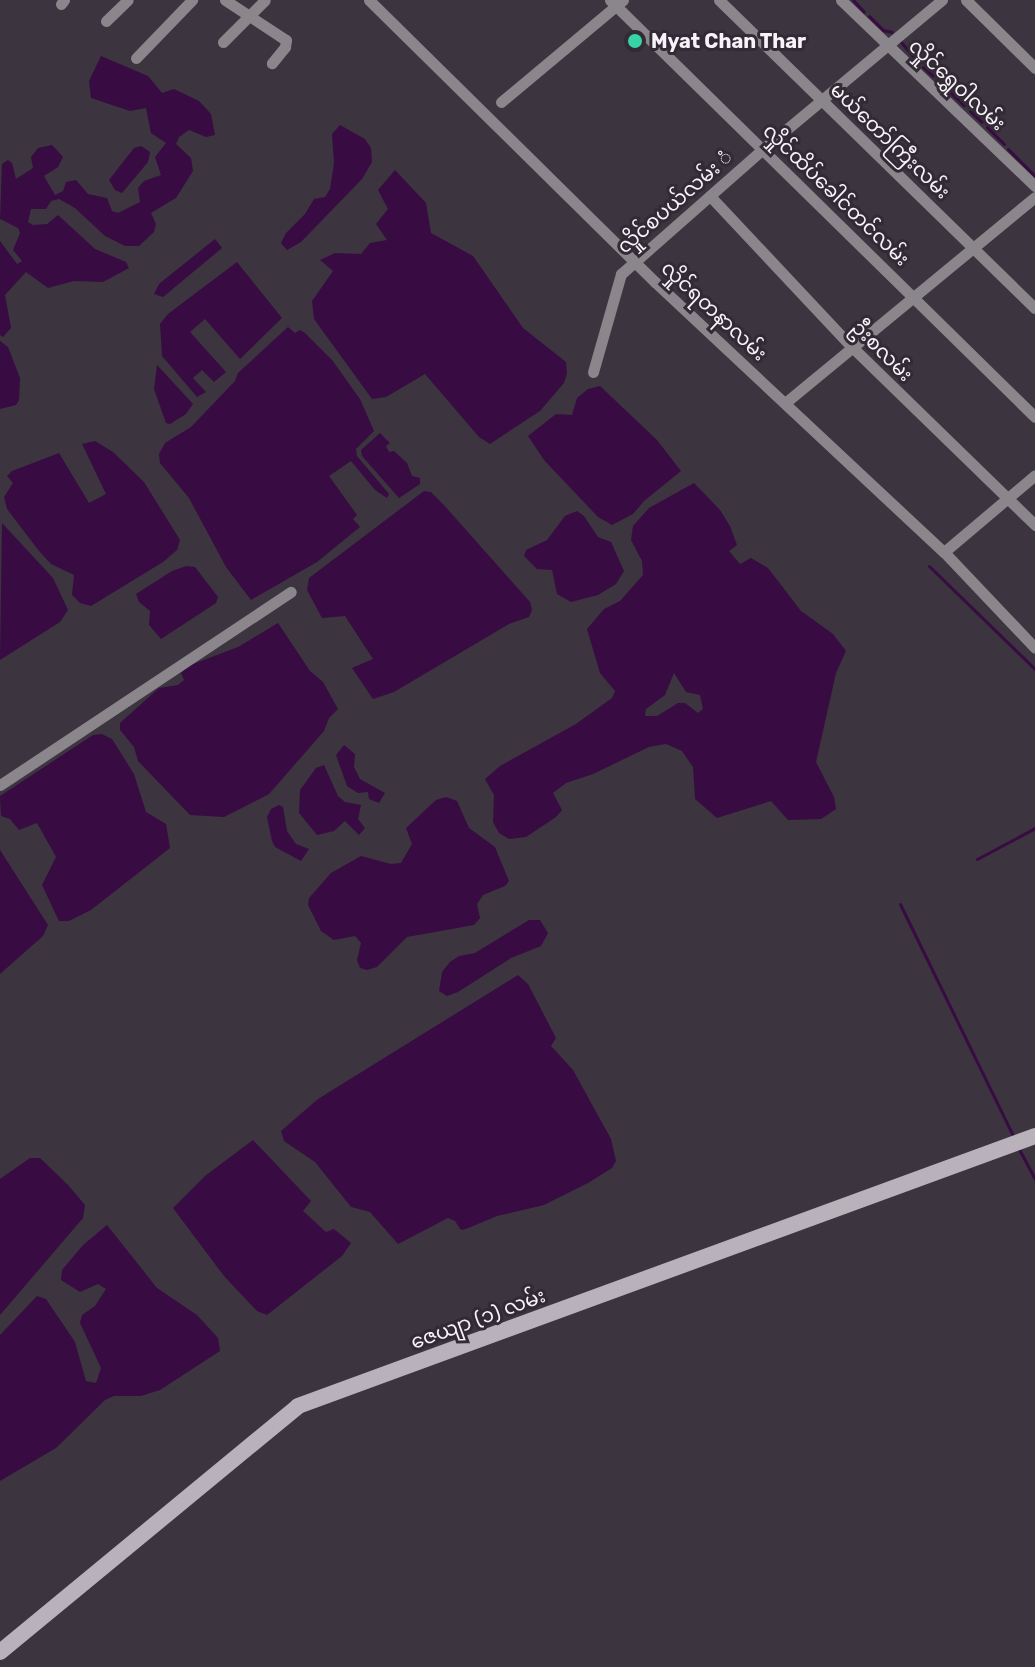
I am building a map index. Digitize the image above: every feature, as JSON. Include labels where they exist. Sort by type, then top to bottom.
[{"type":"street","points":[[106,21],[128,0]]},
{"type":"street","points":[[136,58],[192,0]]},
{"type":"street","points":[[225,0],[286,40],[285,47],[272,63]]},
{"type":"street","points":[[223,42],[265,0]]},
{"type":"street","name":"လှိုင်ရတနာလမ်း","points":[[369,0],[635,260],[944,552],[1035,648]]},
{"type":"street","name":"မယ်တော်ကြီးလမ်း","points":[[719,0],[1035,308]]},
{"type":"street","name":"လှိုင်ရွှေဝါလမ်း","points":[[841,0],[966,116],[1035,186]]},
{"type":"street","name":"လှိုင်စပယ်လမ်း ံ","points":[[593,372],[621,274],[763,149],[942,0]]},
{"type":"street","points":[[966,0],[1035,68]]},
{"type":"street","points":[[501,102],[616,2]]},
{"type":"street","name":"လှိုင်ထိပ်ခေါင်တင်လမ်း","points":[[616,2],[1035,417]]},
{"type":"street","name":"ဦးစလမ်း","points":[[710,196],[851,346],[1035,525]]},
{"type":"street","points":[[785,403],[1035,197]]},
{"type":"street","points":[[944,552],[1035,475]]},
{"type":"street","points":[[0,785],[291,592]]},
{"type":"street","name":"ဇေယျာ (၁) လမ်း","points":[[0,1652],[298,1406],[1025,1140]]},
{"type":"shaded area","points":[[101,56],[148,76],[162,93],[174,89],[199,101],[211,114],[215,135],[206,137],[189,130],[179,137],[176,144],[191,158],[193,171],[176,198],[151,213],[156,224],[154,232],[139,246],[125,246],[105,236],[75,208],[59,199],[51,201],[46,209],[31,209],[28,222],[33,225],[47,224],[58,215],[95,249],[126,262],[129,268],[103,282],[74,281],[48,288],[26,272],[5,295],[11,328],[3,337],[0,335],[0,241],[17,264],[22,261],[13,250],[20,233],[18,228],[0,219],[2,164],[8,160],[12,163],[16,179],[33,168],[31,157],[38,148],[52,145],[63,157],[58,167],[44,176],[55,195],[63,191],[66,182],[76,180],[88,194],[107,198],[112,211],[118,213],[140,202],[138,188],[144,181],[161,175],[155,157],[166,143],[151,133],[146,108],[130,111],[91,98],[89,81]]},
{"type":"shaded area","points":[[340,125],[365,139],[371,148],[372,162],[362,179],[301,242],[287,250],[281,243],[286,233],[305,214],[314,199],[325,197],[330,189],[334,163],[332,134]]},
{"type":"shaded area","points":[[141,146],[150,152],[148,162],[122,193],[115,190],[109,180],[134,148]]},
{"type":"shaded area","points":[[395,170],[426,203],[431,233],[473,256],[523,328],[566,362],[564,383],[540,411],[490,444],[479,437],[425,374],[386,397],[372,399],[314,319],[312,301],[333,271],[320,260],[335,253],[361,254],[370,243],[387,240],[376,224],[388,209],[378,190]]},
{"type":"shaded area","points":[[215,239],[222,248],[163,297],[154,294],[159,284]]},
{"type":"shaded area","points":[[237,262],[282,318],[240,359],[205,319],[190,332],[226,372],[214,382],[202,370],[193,378],[206,392],[197,397],[162,356],[160,324],[168,314]]},
{"type":"shaded area","points":[[288,327],[295,333],[300,330],[305,333],[332,360],[360,399],[374,431],[356,449],[357,456],[389,494],[387,498],[375,490],[351,461],[329,476],[357,515],[353,519],[360,527],[317,562],[251,600],[226,567],[189,498],[160,463],[159,454],[165,443],[191,427],[235,381],[238,373]]},
{"type":"shaded area","points":[[0,341],[8,347],[20,378],[16,405],[0,409]]},
{"type":"shaded area","points":[[157,365],[193,404],[186,414],[170,424],[166,423],[154,389]]},
{"type":"shaded area","points":[[600,386],[657,440],[681,471],[633,514],[612,525],[598,517],[544,460],[528,436],[556,414],[572,415],[577,398],[588,389]]},
{"type":"shaded area","points":[[380,433],[390,443],[386,446],[389,452],[394,451],[407,463],[412,476],[420,478],[420,484],[399,498],[362,456],[361,450]]},
{"type":"shaded area","points":[[95,441],[113,452],[144,482],[180,540],[177,550],[163,562],[91,606],[80,603],[72,595],[74,575],[51,564],[39,551],[7,509],[4,497],[13,483],[7,476],[12,471],[59,453],[89,503],[106,494],[82,444]]},
{"type":"shaded area","points":[[694,483],[720,510],[730,526],[737,545],[729,551],[740,564],[751,558],[768,568],[801,611],[833,634],[846,651],[836,673],[816,762],[834,797],[836,809],[821,819],[788,820],[771,801],[717,818],[695,799],[693,767],[682,751],[666,744],[649,747],[593,774],[566,783],[553,793],[562,810],[556,817],[526,837],[509,839],[499,833],[493,822],[494,795],[485,779],[500,766],[576,724],[612,698],[615,691],[600,673],[587,629],[604,609],[620,601],[643,575],[642,561],[631,540],[633,526],[649,508]],"holes":[[[674,673],[686,692],[700,695],[703,709],[698,713],[685,703],[678,703],[657,716],[645,716],[646,709],[665,695]]]},
{"type":"shaded area","points":[[424,491],[431,492],[443,504],[530,602],[532,610],[529,617],[509,624],[394,692],[373,699],[352,668],[373,659],[345,616],[322,618],[307,590],[309,578]]},
{"type":"shaded area","points":[[577,511],[598,537],[611,542],[624,571],[616,584],[598,595],[571,602],[557,594],[552,570],[537,569],[524,556],[526,550],[547,540],[565,516]]},
{"type":"shaded area","points":[[2,523],[53,578],[68,610],[60,622],[0,660]]},
{"type":"shaded area","points":[[186,566],[195,567],[218,597],[216,603],[161,639],[149,625],[150,611],[139,602],[136,594],[172,571]]},
{"type":"shaded area","points":[[278,623],[310,671],[323,682],[338,709],[329,718],[324,731],[269,794],[224,817],[190,815],[138,761],[134,747],[120,730],[120,723],[159,688],[178,685],[184,680],[181,673],[188,666],[238,647]]},
{"type":"shaded area","points":[[102,734],[112,739],[134,774],[146,812],[166,824],[170,848],[91,910],[69,921],[59,921],[42,885],[56,857],[37,823],[19,830],[10,819],[1,816],[0,796],[93,735]]},
{"type":"shaded area","points":[[344,745],[355,754],[354,767],[360,779],[385,793],[379,803],[369,799],[368,792],[358,793],[347,786],[336,755]]},
{"type":"shaded area","points":[[324,765],[338,796],[345,802],[361,805],[358,819],[365,828],[359,835],[345,821],[334,831],[317,835],[299,813],[300,790],[316,768]]},
{"type":"shaded area","points":[[446,797],[457,801],[469,828],[495,847],[509,881],[505,886],[483,895],[477,904],[480,918],[474,925],[407,937],[377,967],[367,970],[360,968],[357,960],[361,943],[355,936],[334,940],[321,931],[308,905],[309,898],[331,873],[361,856],[391,864],[401,863],[412,844],[406,828],[436,800]]},
{"type":"shaded area","points":[[279,805],[283,807],[287,831],[296,844],[309,849],[301,861],[275,847],[272,841],[267,817],[271,809]]},
{"type":"shaded area","points":[[0,850],[48,925],[43,936],[0,974]]},
{"type":"shaded area","points":[[529,920],[540,920],[548,933],[541,946],[511,958],[458,992],[447,996],[439,991],[442,972],[450,962],[459,956],[475,953]]},
{"type":"shaded area","points":[[518,975],[528,984],[556,1038],[551,1046],[573,1070],[611,1139],[616,1161],[612,1168],[588,1183],[544,1205],[497,1216],[461,1230],[455,1221],[448,1218],[398,1244],[370,1212],[351,1207],[315,1162],[284,1141],[281,1131],[318,1099]]},
{"type":"shaded area","points":[[253,1140],[311,1201],[303,1211],[326,1232],[334,1229],[351,1243],[342,1256],[267,1315],[257,1311],[224,1276],[173,1208],[205,1176]]},
{"type":"shaded area","points":[[30,1158],[40,1158],[68,1185],[85,1205],[83,1218],[0,1315],[0,1179]]},
{"type":"shaded area","points":[[107,1225],[157,1288],[197,1315],[218,1338],[220,1351],[160,1390],[141,1396],[114,1396],[105,1400],[56,1448],[0,1481],[0,1335],[37,1296],[46,1299],[75,1342],[86,1381],[96,1383],[101,1368],[80,1323],[82,1315],[95,1306],[106,1289],[98,1284],[80,1292],[61,1280],[62,1270],[83,1245]]},
{"type":"waterway","points":[[853,0],[864,12]]},
{"type":"waterway","points":[[869,16],[883,30],[892,32]]},
{"type":"waterway","points":[[901,42],[916,60]]},
{"type":"waterway","points":[[923,67],[933,76]]},
{"type":"waterway","points":[[939,82],[964,105]]},
{"type":"waterway","points":[[970,111],[982,122]]},
{"type":"waterway","points":[[987,127],[1004,144]]},
{"type":"waterway","points":[[1008,149],[1035,176]]},
{"type":"waterway","points":[[929,566],[1035,669]]},
{"type":"waterway","points":[[977,859],[1035,828]]},
{"type":"waterway","points":[[900,904],[1014,1138]]},
{"type":"waterway","points":[[1019,1149],[1035,1179]]},
{"type":"place","name":"Myat Chan Thar","points":[[635,41]]}]
